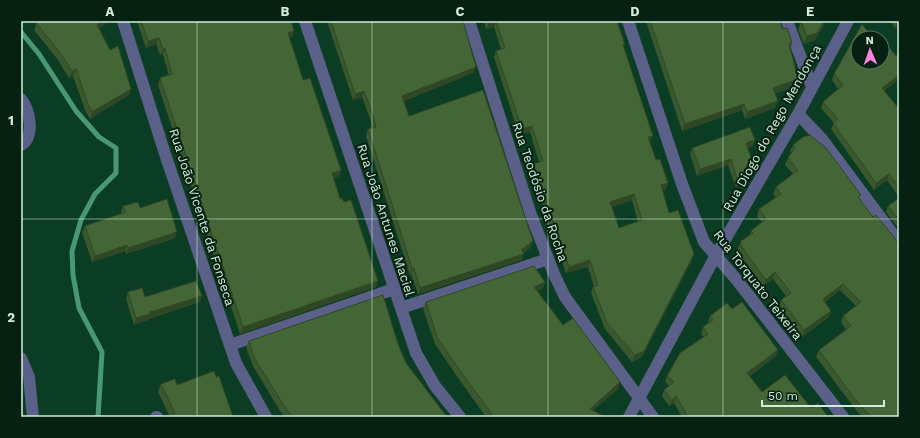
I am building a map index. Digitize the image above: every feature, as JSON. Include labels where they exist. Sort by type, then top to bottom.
[{"type":"street","name":"Rua João Vicente da Fonseca","points":[[123,21],[165,154],[230,345],[243,379],[266,417]]},
{"type":"street","name":"Rua João Antunes Maciel","points":[[305,21],[394,290],[422,366],[460,417]]},
{"type":"street","name":"Rua Teodósio da Rocha","points":[[469,21],[531,215],[564,297],[653,417]]},
{"type":"street","name":"Rua Torquato Teixeira","points":[[628,21],[682,184],[704,242],[736,279],[843,417]]},
{"type":"street","points":[[787,21],[812,87]]},
{"type":"street","name":"Rua Diogo do Rego Mendonça","points":[[629,417],[716,255],[798,114],[848,21]]},
{"type":"street","points":[[21,99],[27,111],[29,122],[23,144]]},
{"type":"street","points":[[798,114],[822,139],[899,242]]},
{"type":"street","points":[[401,308],[548,259]]},
{"type":"street","points":[[230,345],[394,290]]},
{"type":"street","points":[[21,358],[29,377],[33,417]]},
{"type":"building","points":[[39,21],[103,21],[97,25],[110,50],[118,46],[131,89],[92,112],[76,69],[72,71],[61,54],[36,23]]},
{"type":"building","points":[[141,21],[291,21],[294,31],[288,33],[303,80],[310,78],[341,170],[332,173],[340,199],[342,198],[344,202],[351,200],[378,281],[243,327],[160,78],[172,74],[165,48],[163,49],[159,38],[148,41]]},
{"type":"building","points":[[331,21],[463,21],[476,67],[402,96],[409,116],[483,90],[533,241],[521,250],[524,254],[420,288],[414,268],[412,268],[368,129],[376,127],[373,115],[364,91],[355,94]]},
{"type":"building","points":[[496,21],[617,21],[625,45],[623,45],[653,136],[648,137],[656,160],[660,159],[668,183],[661,185],[669,213],[678,210],[694,254],[644,351],[635,355],[607,323],[593,287],[598,285],[590,260],[569,267],[533,164],[543,161],[532,126],[522,129],[496,51],[505,48]],"holes":[[[634,194],[642,220],[619,228],[610,202]]]},
{"type":"building","points":[[650,21],[780,21],[782,29],[787,28],[792,42],[789,44],[798,79],[773,88],[778,101],[747,112],[744,104],[685,124]]},
{"type":"building","points":[[824,21],[817,33],[807,36],[801,22]]},
{"type":"building","points":[[862,24],[867,30],[859,30]]},
{"type":"building","points":[[850,45],[850,70],[890,70],[890,48],[896,56],[899,53],[899,75],[882,88],[899,109],[899,187],[889,174],[876,183],[833,123],[838,119],[823,102],[843,85],[834,74]]},
{"type":"building","points":[[750,127],[755,140],[746,143],[751,158],[738,182],[731,159],[700,169],[692,148]]},
{"type":"building","points":[[810,135],[826,148],[861,195],[858,197],[873,217],[876,215],[899,242],[899,417],[870,416],[854,398],[819,350],[851,326],[843,316],[861,302],[843,284],[823,299],[831,311],[804,330],[781,300],[791,293],[775,272],[766,280],[741,246],[741,241],[753,233],[751,231],[766,219],[759,209],[781,194],[776,187],[798,170],[788,158],[795,147],[793,145],[803,137]]},
{"type":"building","points":[[899,198],[899,220],[888,206]]},
{"type":"building","points":[[167,199],[177,232],[128,248],[127,245],[95,256],[85,226],[126,212],[123,206],[138,202],[140,208]]},
{"type":"building","points":[[534,266],[545,282],[534,287],[563,325],[573,318],[620,382],[590,409],[605,417],[494,417],[437,337],[426,302]]},
{"type":"building","points":[[196,281],[202,296],[150,312],[150,314],[136,318],[128,292],[142,288],[145,297]]},
{"type":"building","points":[[383,295],[398,344],[406,363],[447,417],[292,417],[255,359],[249,341]]},
{"type":"building","points":[[742,302],[778,350],[747,373],[762,392],[785,375],[811,408],[818,403],[828,417],[688,417],[676,396],[672,400],[664,390],[674,382],[667,376],[680,353],[708,334],[703,327],[713,320],[710,316],[727,303],[732,309]]},
{"type":"building","points":[[214,371],[216,377],[219,376],[233,417],[174,417],[173,414],[175,413],[161,384],[175,379],[177,385]]},
{"type":"waterway","points":[[21,32],[39,54],[76,111],[99,137],[116,148],[116,173],[95,194],[81,220],[72,251],[73,275],[79,308],[102,352],[98,417]]}]
